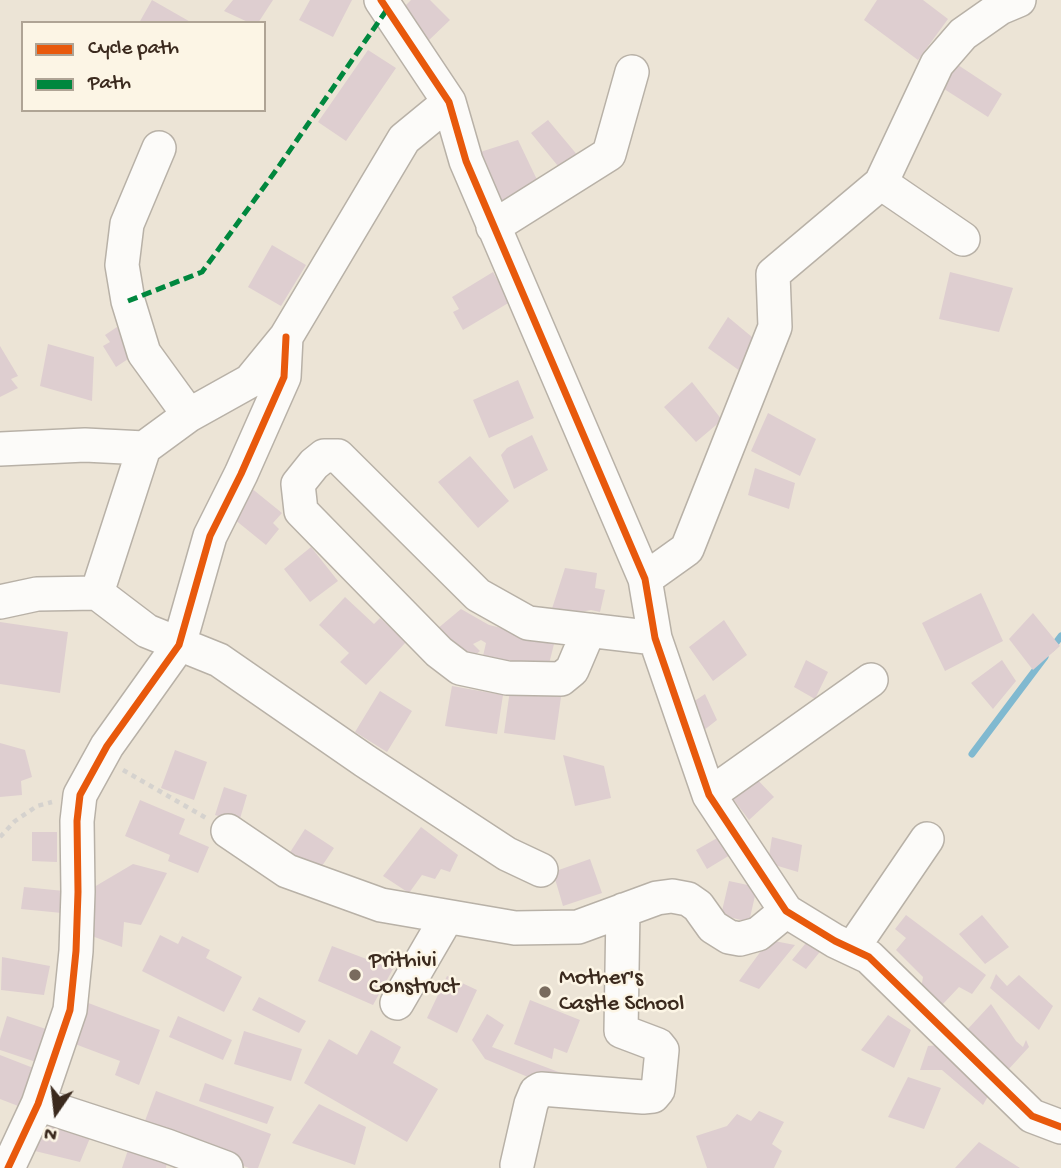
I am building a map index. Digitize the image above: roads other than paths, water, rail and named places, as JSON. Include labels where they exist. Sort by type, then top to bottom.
[{"type":"street","points":[[381,0],[449,102],[466,161],[493,227],[645,579],[655,638],[709,795],[786,911],[869,957],[1032,1116],[1061,1127]]},
{"type":"street","points":[[645,579],[687,549],[775,327],[773,274],[881,183],[937,64],[963,34],[1004,3]]},
{"type":"street","points":[[493,227],[609,154],[632,72]]},
{"type":"street","points":[[97,593],[144,448],[189,415],[250,381],[286,337],[404,139],[449,102]]},
{"type":"street","points":[[159,148],[127,224],[122,265],[128,301],[144,353],[189,415]]},
{"type":"street","points":[[881,183],[963,239]]},
{"type":"street","points":[[8,1168],[38,1104],[70,1010],[76,951],[77,821],[80,795],[101,758],[179,645],[210,536],[237,484],[284,377],[286,337]]},
{"type":"street","points":[[0,449],[85,445],[144,448]]},
{"type":"street","points":[[589,630],[572,670],[561,679],[507,678],[460,667],[439,652],[301,511],[298,484],[324,456],[338,456],[478,595],[528,623],[589,630],[655,638]]},
{"type":"street","points":[[0,601],[37,594],[97,593],[146,631],[219,660],[507,854],[541,870]]},
{"type":"street","points":[[709,795],[871,680]]},
{"type":"street","points":[[228,831],[287,871],[382,905],[515,928],[578,927],[657,898],[672,896],[688,899],[698,906],[713,927],[729,937],[740,939],[758,934],[786,911]]},
{"type":"street","points":[[852,948],[927,839]]},
{"type":"street","points":[[517,1165],[531,1104],[536,1092],[541,1089],[643,1097],[653,1096],[658,1090],[662,1050],[658,1045],[621,1031],[623,910]]},
{"type":"street","points":[[397,1003],[447,917]]},
{"type":"street","points":[[38,1104],[226,1168]]},
{"type":"waterway","points":[[1052,648],[1061,636]]},
{"type":"waterway","points":[[972,754],[1045,657]]},
{"type":"place","name":"Prithivi Construct","points":[[355,975]]},
{"type":"place","name":"Mother's Castle School","points":[[545,992]]}]
